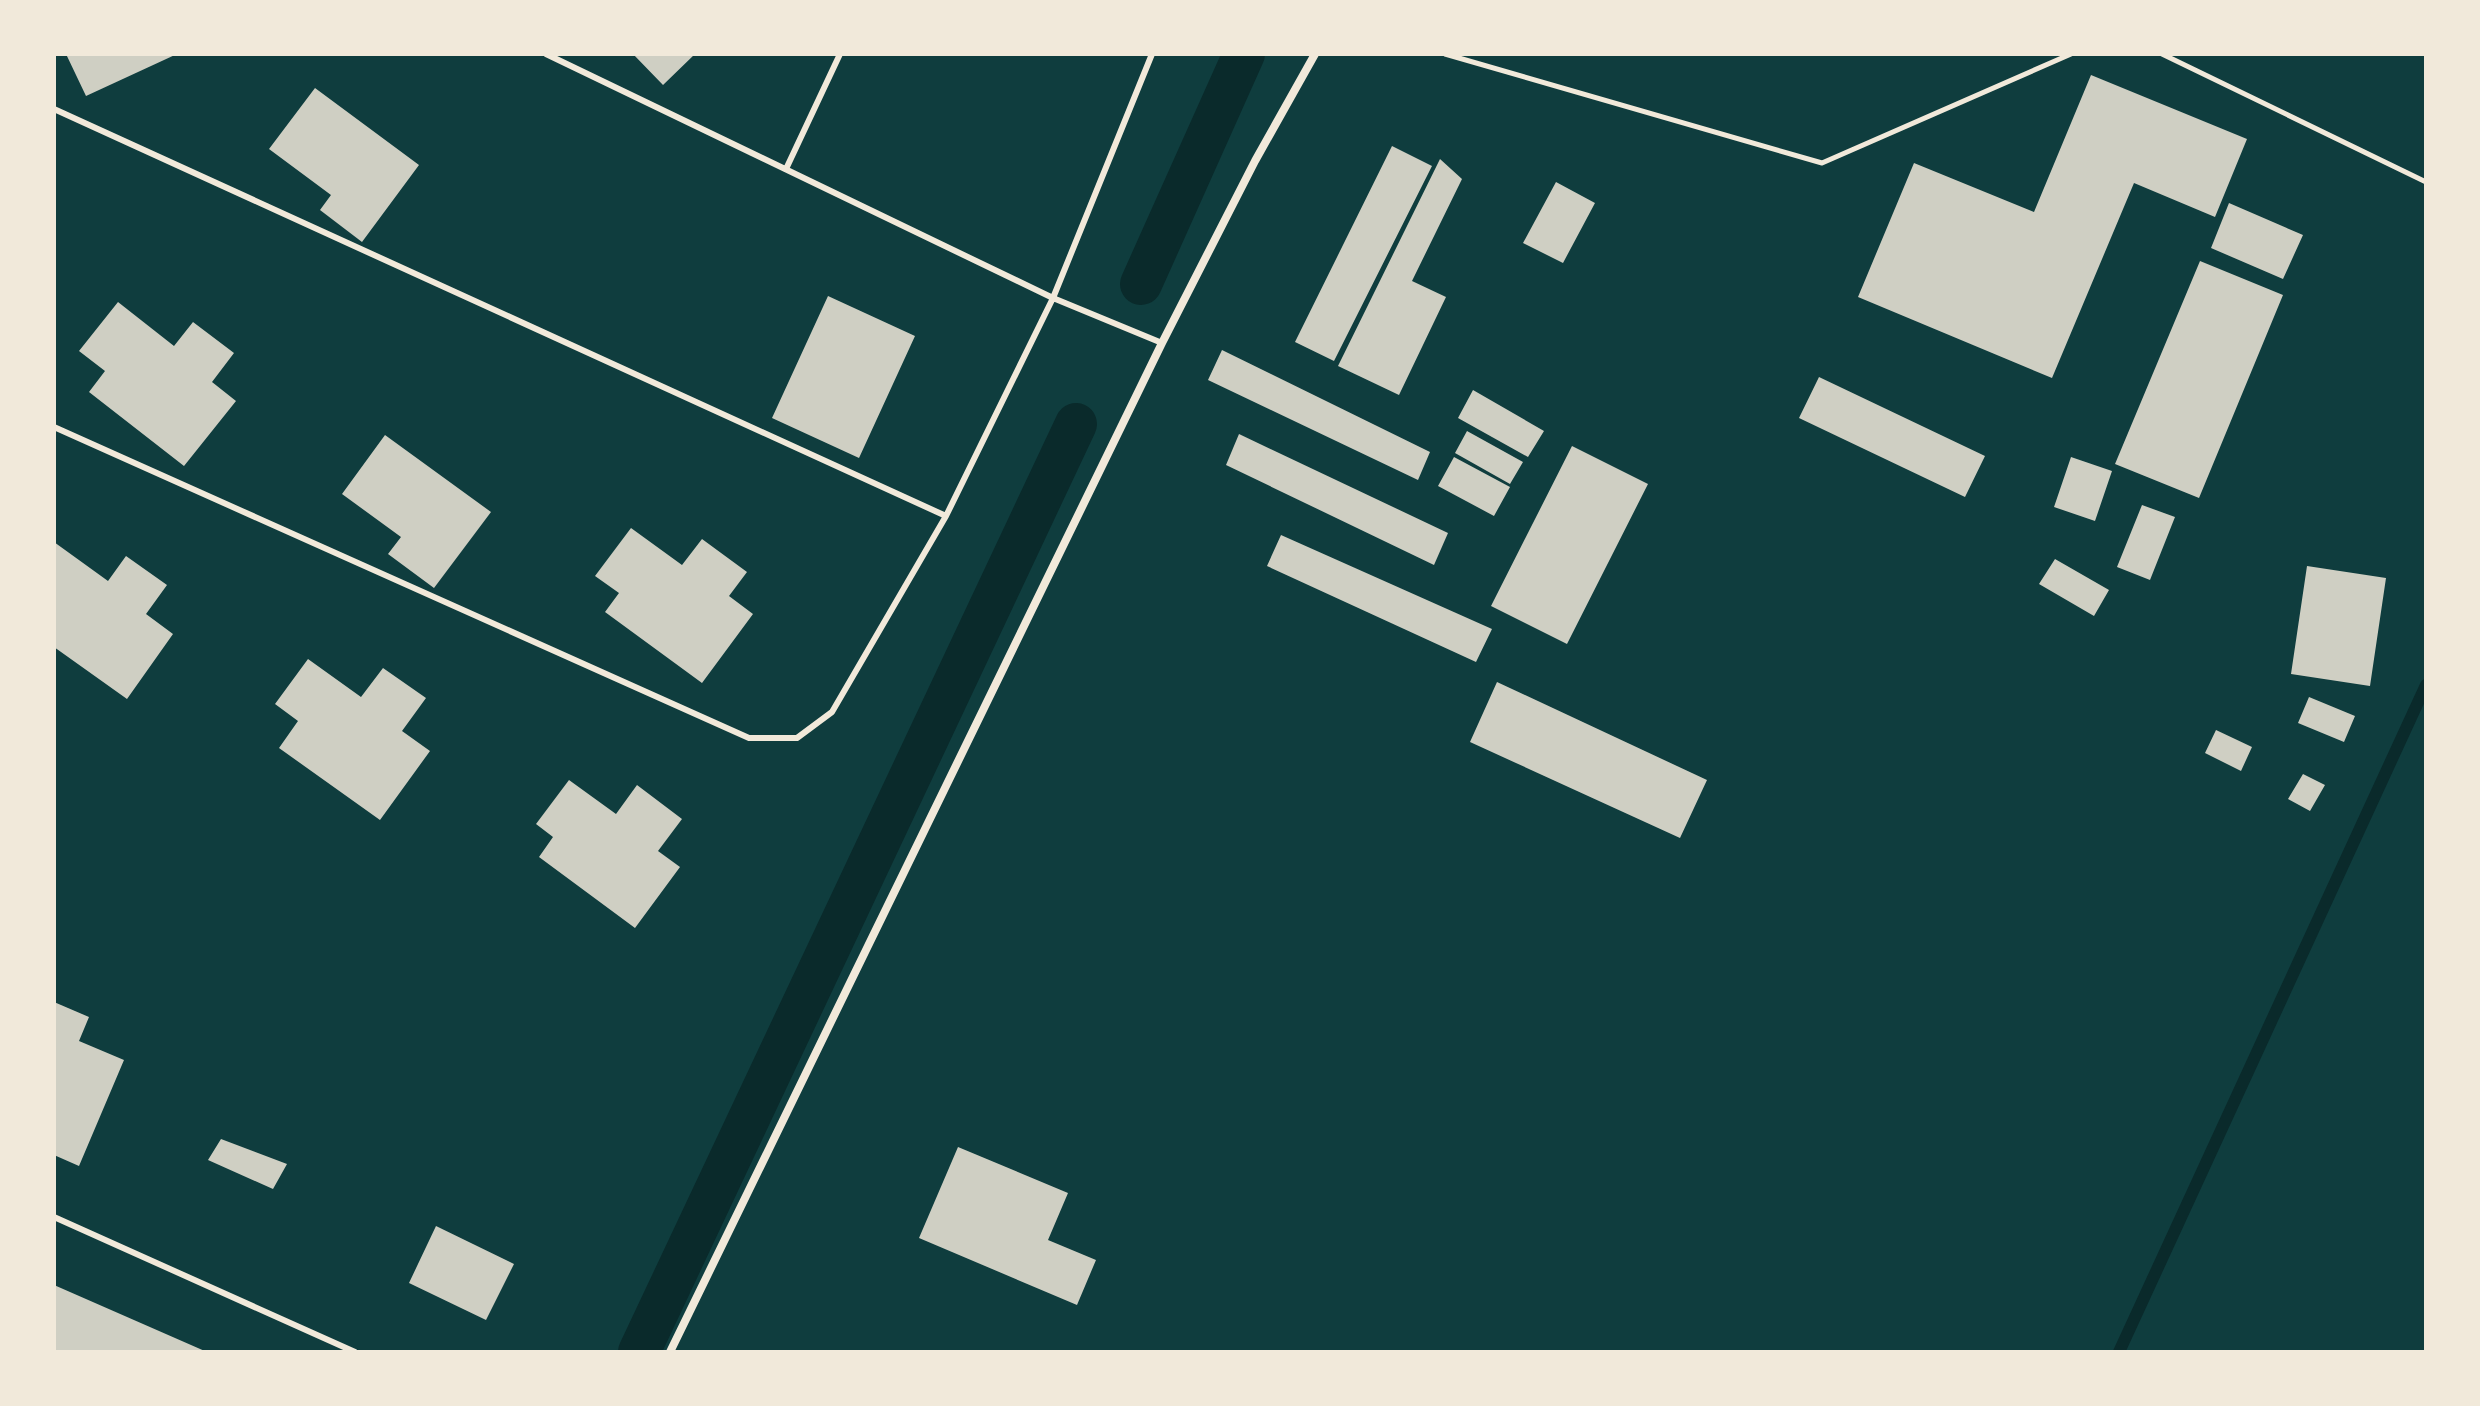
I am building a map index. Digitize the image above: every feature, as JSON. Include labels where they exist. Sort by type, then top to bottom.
[{"type":"street","points":[[670,1352],[1162,343],[1255,161],[1315,54]]},
{"type":"lane","points":[[546,54],[1053,298],[1162,343]]},
{"type":"lane","points":[[786,169],[840,54]]},
{"type":"lane","points":[[54,427],[749,738],[797,738],[832,712],[946,516],[1053,298],[1152,54]]},
{"type":"lane","points":[[54,109],[946,516]]},
{"type":"lane","points":[[54,1217],[355,1352]]},
{"type":"path","points":[[1445,54],[1822,163],[2071,54]]},
{"type":"path","points":[[2162,54],[2426,182]]},
{"type":"building","points":[[66,54],[177,54],[86,96]]},
{"type":"building","points":[[633,54],[695,54],[663,85]]},
{"type":"building","points":[[2091,75],[2247,139],[2215,217],[2134,183],[2052,378],[1858,297],[1914,163],[2034,212]]},
{"type":"building","points":[[315,88],[419,165],[362,242],[320,210],[331,195],[269,149]]},
{"type":"building","points":[[1392,146],[1432,166],[1334,361],[1295,342]]},
{"type":"building","points":[[1440,159],[1462,179],[1412,281],[1446,297],[1399,395],[1338,366]]},
{"type":"building","points":[[1556,182],[1595,203],[1563,263],[1523,243]]},
{"type":"building","points":[[2229,203],[2303,235],[2283,279],[2211,248]]},
{"type":"building","points":[[2200,261],[2283,295],[2199,498],[2115,464]]},
{"type":"building","points":[[828,296],[915,336],[859,458],[772,418]]},
{"type":"building","points":[[118,302],[174,346],[193,322],[234,353],[212,382],[236,401],[184,466],[89,392],[105,371],[79,351]]},
{"type":"building","points":[[1222,350],[1430,452],[1418,480],[1208,380]]},
{"type":"building","points":[[1819,377],[1985,456],[1965,497],[1799,418]]},
{"type":"building","points":[[1473,390],[1544,431],[1528,457],[1458,418]]},
{"type":"building","points":[[1467,431],[1523,462],[1510,484],[1455,453]]},
{"type":"building","points":[[1239,434],[1448,533],[1434,565],[1226,465]]},
{"type":"building","points":[[385,435],[491,512],[434,588],[388,554],[401,537],[342,494]]},
{"type":"building","points":[[1572,446],[1648,484],[1567,644],[1491,606]]},
{"type":"building","points":[[1454,457],[1510,487],[1494,516],[1438,486]]},
{"type":"building","points":[[2071,457],[2112,471],[2095,521],[2054,507]]},
{"type":"building","points":[[2142,505],[2175,517],[2150,580],[2117,567]]},
{"type":"building","points":[[631,528],[682,565],[702,539],[747,572],[729,596],[753,614],[702,683],[605,612],[619,593],[595,576]]},
{"type":"building","points":[[1281,535],[1492,629],[1476,662],[1267,566]]},
{"type":"building","points":[[54,542],[108,581],[126,556],[167,585],[146,614],[173,634],[127,699],[54,647]]},
{"type":"building","points":[[2055,559],[2109,590],[2094,616],[2039,584]]},
{"type":"building","points":[[2307,566],[2386,578],[2370,686],[2291,674]]},
{"type":"building","points":[[308,659],[361,697],[383,668],[426,698],[402,731],[430,751],[380,820],[279,748],[298,721],[275,704]]},
{"type":"building","points":[[1497,682],[1707,780],[1680,838],[1470,742]]},
{"type":"building","points":[[2309,697],[2355,716],[2344,742],[2298,723]]},
{"type":"building","points":[[2216,730],[2252,747],[2241,771],[2205,753]]},
{"type":"building","points":[[2303,774],[2325,785],[2310,811],[2288,799]]},
{"type":"building","points":[[569,780],[616,814],[637,785],[682,819],[658,851],[680,867],[635,928],[539,857],[553,837],[536,824]]},
{"type":"building","points":[[54,1002],[89,1017],[79,1041],[124,1060],[79,1166],[54,1155]]},
{"type":"building","points":[[221,1139],[287,1164],[273,1189],[208,1160]]},
{"type":"building","points":[[958,1147],[1068,1193],[1048,1240],[1096,1260],[1077,1305],[919,1238]]},
{"type":"building","points":[[436,1226],[514,1264],[486,1320],[409,1283]]},
{"type":"building","points":[[54,1285],[207,1352],[54,1352]]},
{"type":"waterway","points":[[1141,284],[1244,54]]},
{"type":"waterway","points":[[639,1352],[1076,424]]},
{"type":"waterway","points":[[2119,1352],[2426,685]]}]
